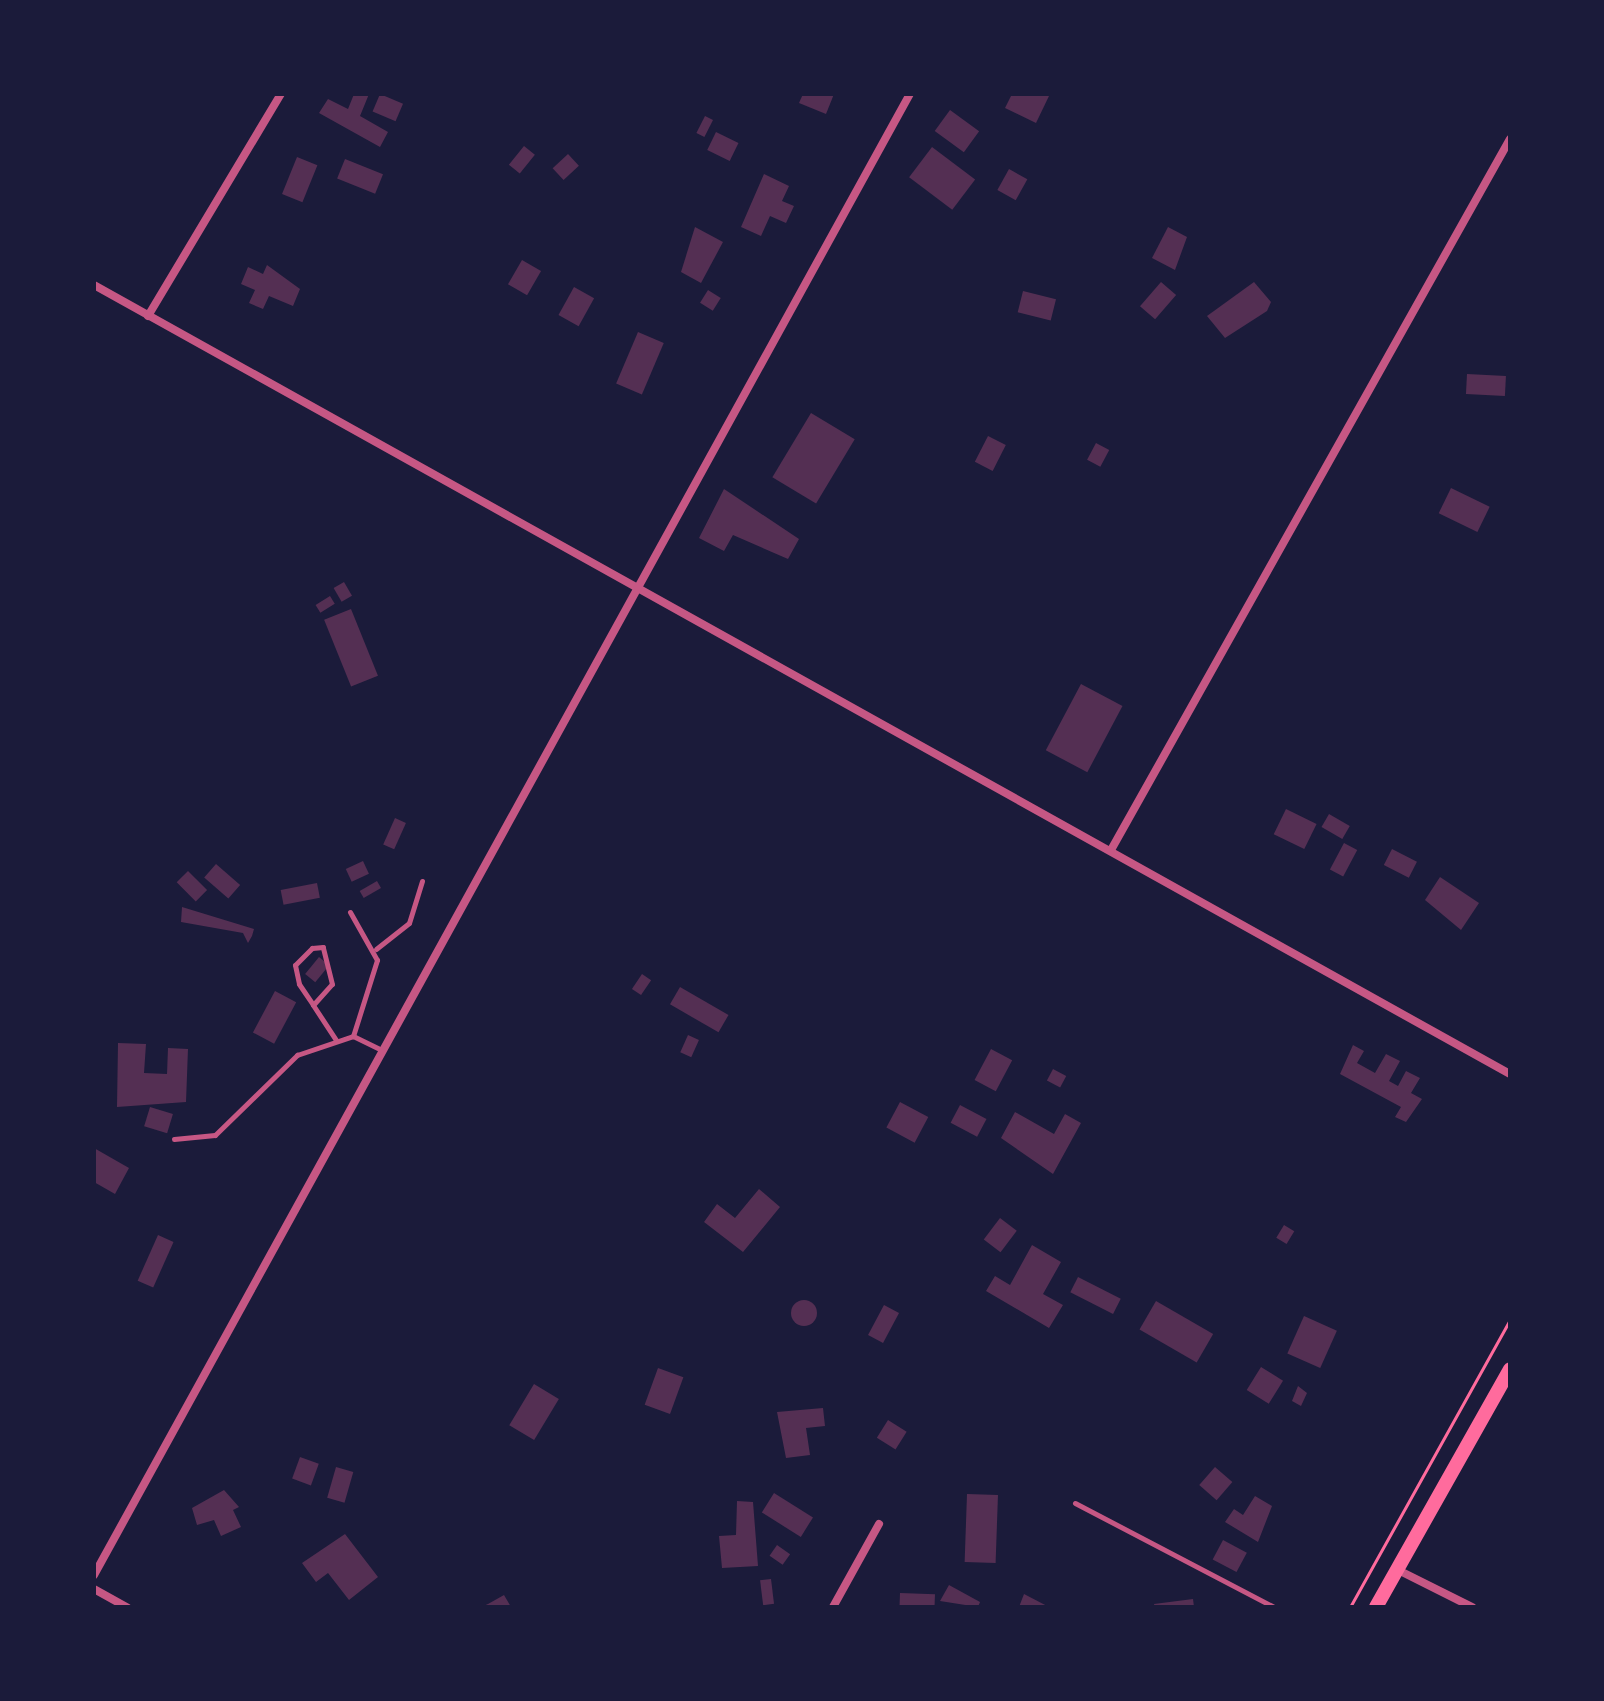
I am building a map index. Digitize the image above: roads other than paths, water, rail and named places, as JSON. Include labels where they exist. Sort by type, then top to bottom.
[{"type":"main road","points":[[1376,1607],[1510,1369]]},
{"type":"street","points":[[148,316],[281,94]]},
{"type":"street","points":[[94,1575],[910,94]]},
{"type":"street","points":[[1111,850],[1510,139]]},
{"type":"street","points":[[94,285],[636,590],[1111,850],[1510,1074]]},
{"type":"street","points":[[833,1607],[879,1524]]},
{"type":"street","points":[[1398,1570],[1472,1607]]},
{"type":"street","points":[[94,1589],[127,1607]]},
{"type":"lane","points":[[353,1036],[376,949],[409,923],[422,881]]},
{"type":"lane","points":[[350,912],[376,949]]},
{"type":"lane","points":[[313,1005],[332,984],[323,947],[295,965],[313,1005],[336,1040]]},
{"type":"lane","points":[[174,1139],[215,1135],[297,1055],[353,1036],[383,1050]]},
{"type":"lane","points":[[1075,1503],[1274,1607]]}]
